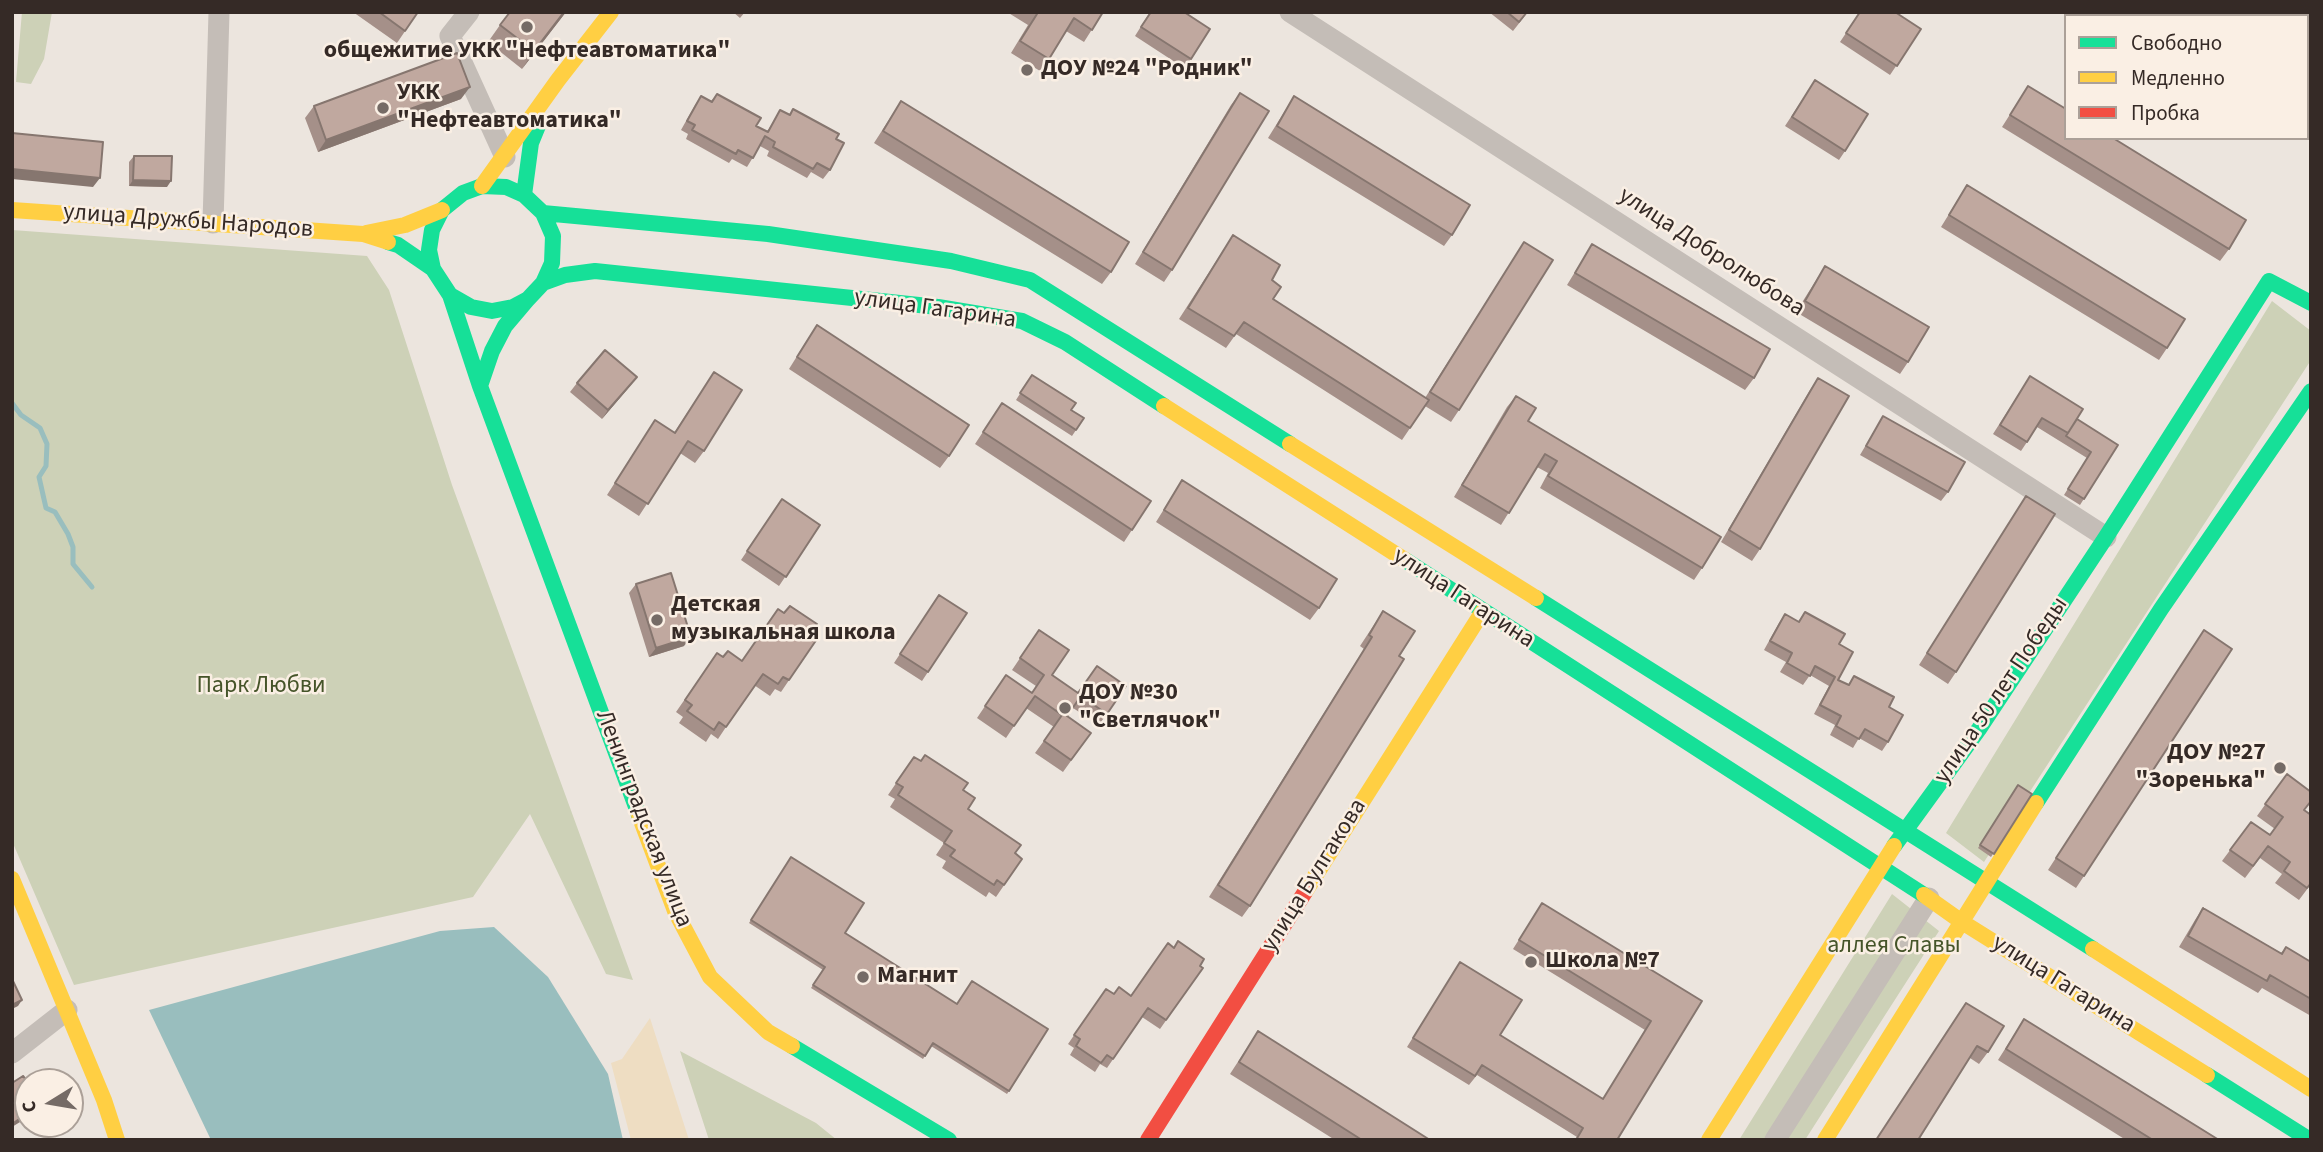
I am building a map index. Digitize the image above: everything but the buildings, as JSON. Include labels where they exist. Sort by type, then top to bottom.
[{"type":"street","points":[[213,223],[219,12]]},
{"type":"street","points":[[469,12],[450,36],[505,158]]},
{"type":"street","points":[[482,186],[611,12]]},
{"type":"street","name":"улица Добролюбова","points":[[1290,12],[2106,537]]},
{"type":"street","points":[[524,195],[531,143],[558,80]]},
{"type":"street","points":[[363,234],[405,225],[442,210],[463,193],[482,186],[506,187],[524,195],[543,213],[552,236],[552,263],[543,283],[505,326],[492,351],[480,386]]},
{"type":"street","name":"улица Дружбы Народов","points":[[12,210],[363,234]]},
{"type":"street","points":[[442,210],[432,230],[429,250],[433,269],[450,295],[471,307],[492,311],[513,307],[528,299]]},
{"type":"street","name":"улица Гагарина","points":[[543,213],[768,234],[951,261],[1030,280],[1986,881],[2311,1089]]},
{"type":"street","points":[[363,234],[398,245],[433,269]]},
{"type":"street","name":"улица Гагарина","points":[[543,283],[565,275],[595,271],[938,307],[1022,321],[1065,342],[1929,898],[1962,922],[2310,1140]]},
{"type":"street","name":"улица 50 лет Победы","points":[[1709,1140],[1903,831],[1979,729],[2106,537],[2269,281],[2311,303]]},
{"type":"street","name":"Ленинградская улица","points":[[450,295],[480,386],[675,911],[710,977],[768,1032],[949,1140]]},
{"type":"street","points":[[1825,1140],[1986,881],[2161,609],[2311,391]]},
{"type":"street","name":"улица Булгакова","points":[[1148,1140],[1483,611]]},
{"type":"street","points":[[12,879],[104,1100],[117,1140]]},
{"type":"street","points":[[1775,1140],[1929,898]]},
{"type":"street","points":[[12,1053],[67,1010]]},
{"type":"green space","points":[[22,12],[52,12],[44,59],[31,84],[16,82]]},
{"type":"green space","name":"Парк Любви","points":[[12,230],[367,256],[389,290],[452,485],[633,980],[606,974],[530,814],[473,897],[74,985],[12,841]]},
{"type":"green space","points":[[2272,301],[2311,331],[2311,360],[1984,862],[1946,833]]},
{"type":"green space","name":"аллея Славы","points":[[1892,894],[1939,931],[1805,1140],[1739,1140]]},
{"type":"green space","points":[[680,1051],[816,1123],[837,1140],[709,1140]]},
{"type":"sand","points":[[650,1018],[689,1140],[631,1140],[611,1063],[622,1059]]},
{"type":"water","points":[[494,927],[548,977],[608,1074],[623,1140],[211,1140],[149,1010],[440,931]]},
{"type":"waterway","points":[[12,403],[21,415],[40,428],[47,444],[46,466],[39,477],[46,508],[55,512],[68,534],[73,547],[73,564],[92,587]]},
{"type":"traffic: fast","points":[[524,195],[531,143],[540,121]]},
{"type":"traffic: fast","points":[[388,242],[398,245],[433,269],[450,295],[471,307],[492,311],[513,307],[528,299],[543,283],[552,263],[553,236],[543,213],[524,195],[506,187],[482,186],[463,193],[442,210],[432,230],[429,250],[433,269]]},
{"type":"traffic: fast","points":[[543,213],[768,234],[951,261],[1030,280],[1290,444]]},
{"type":"traffic: fast","points":[[543,283],[565,275],[595,271],[938,307],[1022,321],[1065,342],[1164,406]]},
{"type":"traffic: fast","points":[[1894,846],[1979,729],[2106,537],[2269,281],[2311,303]]},
{"type":"traffic: fast","points":[[450,295],[480,386],[639,815]]},
{"type":"traffic: fast","points":[[480,386],[492,351],[505,326],[527,300]]},
{"type":"traffic: fast","points":[[2036,803],[2161,609],[2311,391]]},
{"type":"traffic: fast","points":[[1405,560],[1924,895]]},
{"type":"traffic: fast","points":[[1536,598],[2093,949]]},
{"type":"traffic: fast","points":[[792,1046],[949,1140]]},
{"type":"traffic: fast","points":[[2207,1075],[2310,1140]]},
{"type":"traffic: slow","points":[[482,186],[611,12]]},
{"type":"traffic: slow","points":[[12,210],[363,234],[388,242]]},
{"type":"traffic: slow","points":[[366,233],[405,225],[442,210]]},
{"type":"traffic: slow","points":[[1164,406],[1405,560]]},
{"type":"traffic: slow","points":[[1290,444],[1536,598]]},
{"type":"traffic: slow","points":[[1305,892],[1483,611]]},
{"type":"traffic: slow","points":[[1825,1140],[2036,803]]},
{"type":"traffic: slow","points":[[639,815],[675,911],[710,977],[768,1032],[792,1046]]},
{"type":"traffic: slow","points":[[1709,1140],[1894,846]]},
{"type":"traffic: slow","points":[[12,879],[104,1100],[117,1140]]},
{"type":"traffic: slow","points":[[1924,895],[1962,922],[2207,1075]]},
{"type":"traffic: slow","points":[[2093,949],[2311,1089]]},
{"type":"traffic: jam","points":[[1148,1140],[1305,892]]},
{"type":"place","name":"общежитие УКК \"Нефтеавтоматика\"","points":[[527,27]]},
{"type":"place","name":"ДОУ №24 \"Родник\"","points":[[1027,70]]},
{"type":"place","name":"УКК \"Нефтеавтоматика\"","points":[[383,108]]},
{"type":"place","name":"Детская музыкальная школа","points":[[657,620]]},
{"type":"place","name":"ДОУ №30 \"Светлячок\"","points":[[1065,708]]},
{"type":"place","name":"ДОУ №27 \"Зоренька\"","points":[[2280,768]]},
{"type":"place","name":"Школа №7","points":[[1531,962]]},
{"type":"place","name":"Магнит","points":[[863,977]]}]
